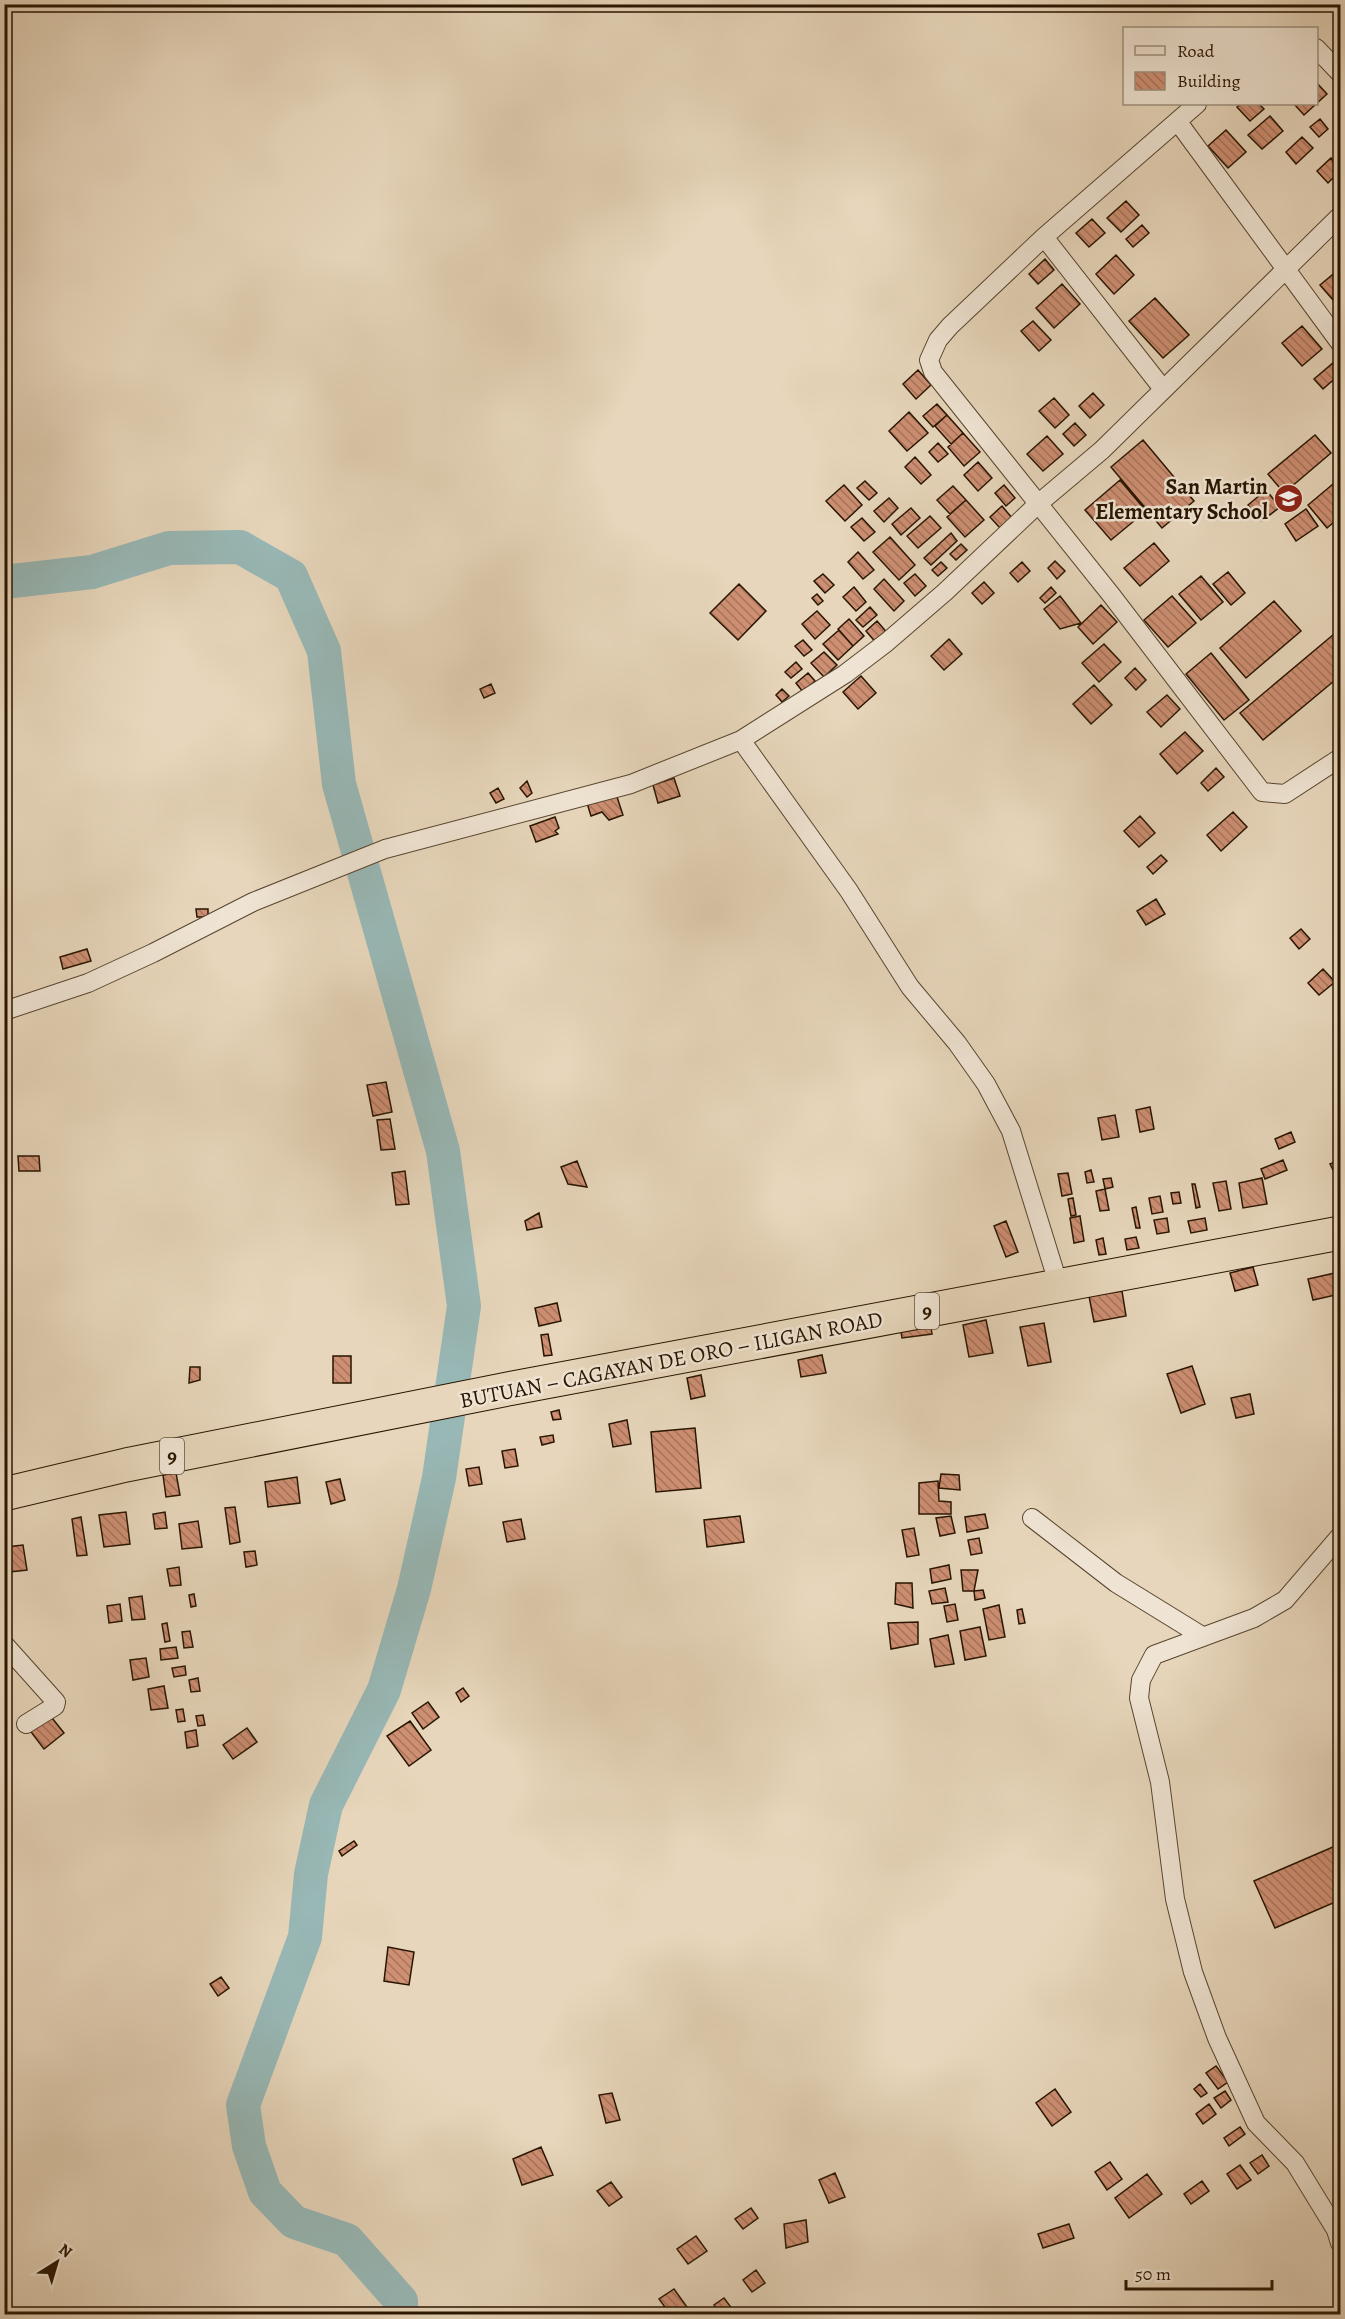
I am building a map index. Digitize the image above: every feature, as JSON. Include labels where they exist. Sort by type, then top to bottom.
[{"type":"highway","name":"BUTUAN – CAGAYAN DE ORO – ILIGAN ROAD","points":[[4,1494],[126,1465],[513,1388],[1341,1233]]},
{"type":"street","points":[[1318,49],[1341,73]]},
{"type":"street","points":[[1196,105],[1044,237],[950,326],[938,340],[929,360],[938,379],[1262,792],[1285,795],[1341,758]]},
{"type":"street","points":[[1178,122],[1284,269],[1341,343]]},
{"type":"street","points":[[4,1011],[88,983],[153,954],[253,902],[385,849],[631,784],[741,740],[845,674],[887,642],[1038,504],[1071,478],[1341,216]]},
{"type":"street","points":[[1044,237],[1163,389]]},
{"type":"street","points":[[741,740],[760,771],[849,891],[910,987],[957,1043],[986,1084],[1011,1131],[1059,1286]]},
{"type":"street","points":[[1032,1518],[1116,1583],[1202,1636]]},
{"type":"street","points":[[1341,1536],[1285,1600],[1254,1618],[1160,1651],[1148,1664],[1141,1680],[1139,1698],[1160,1782],[1175,1899],[1193,1972],[1217,2038],[1256,2123],[1295,2163],[1336,2230],[1341,2243]]},
{"type":"street","points":[[4,1644],[56,1702],[55,1707],[26,1724]]},
{"type":"building","points":[[1318,84],[1327,94],[1318,102]]},
{"type":"building","points":[[1260,105],[1264,109],[1250,121],[1237,107]]},
{"type":"building","points":[[1295,105],[1315,105],[1304,115]]},
{"type":"building","points":[[1270,116],[1283,131],[1262,149],[1248,135]]},
{"type":"building","points":[[1320,119],[1328,129],[1319,137],[1310,127]]},
{"type":"building","points":[[1226,130],[1246,152],[1228,168],[1208,146]]},
{"type":"building","points":[[1302,137],[1313,148],[1296,164],[1286,152]]},
{"type":"building","points":[[1331,158],[1340,171],[1328,183],[1317,171]]},
{"type":"building","points":[[1126,201],[1139,215],[1121,232],[1107,218]]},
{"type":"building","points":[[1092,219],[1105,233],[1089,247],[1076,233]]},
{"type":"building","points":[[1142,225],[1149,233],[1133,247],[1126,239]]},
{"type":"building","points":[[1116,255],[1134,275],[1114,294],[1096,274]]},
{"type":"building","points":[[1045,259],[1054,270],[1038,284],[1029,274]]},
{"type":"building","points":[[1337,271],[1340,276],[1340,294],[1333,300],[1320,285]]},
{"type":"building","points":[[1062,284],[1080,304],[1054,328],[1036,308]]},
{"type":"building","points":[[1155,298],[1189,335],[1163,358],[1129,321]]},
{"type":"building","points":[[1033,321],[1051,340],[1039,351],[1021,331]]},
{"type":"building","points":[[1302,326],[1322,349],[1302,366],[1282,343]]},
{"type":"building","points":[[1333,363],[1340,374],[1323,389],[1314,379]]},
{"type":"building","points":[[918,370],[931,385],[916,399],[903,384]]},
{"type":"building","points":[[1093,393],[1104,405],[1090,418],[1079,406]]},
{"type":"building","points":[[1054,398],[1069,415],[1055,428],[1039,411]]},
{"type":"building","points":[[937,404],[947,415],[933,427],[923,416]]},
{"type":"building","points":[[909,412],[928,433],[907,451],[889,431]]},
{"type":"building","points":[[947,415],[963,433],[951,444],[935,426]]},
{"type":"building","points":[[1075,423],[1086,435],[1074,446],[1063,434]]},
{"type":"building","points":[[963,433],[980,452],[964,466],[948,447]]},
{"type":"building","points":[[1315,435],[1331,453],[1284,493],[1268,474]]},
{"type":"building","points":[[1047,436],[1063,454],[1043,471],[1027,454]]},
{"type":"building","points":[[1143,440],[1194,501],[1162,528],[1111,467]]},
{"type":"building","points":[[938,443],[948,454],[938,462],[929,452]]},
{"type":"building","points":[[915,457],[931,475],[921,484],[905,467]]},
{"type":"building","points":[[978,462],[992,478],[978,491],[964,475]]},
{"type":"building","points":[[1339,479],[1340,517],[1327,528],[1308,505]]},
{"type":"building","points":[[1120,480],[1146,511],[1111,540],[1085,510]]},
{"type":"building","points":[[865,481],[877,493],[869,500],[857,488]]},
{"type":"building","points":[[844,485],[862,505],[845,521],[826,501]]},
{"type":"building","points":[[1004,485],[1015,498],[1006,506],[995,493]]},
{"type":"building","points":[[953,486],[966,500],[950,514],[937,500]]},
{"type":"building","points":[[1266,490],[1280,507],[1262,521],[1248,505]]},
{"type":"building","points":[[889,498],[898,508],[884,522],[874,511]]},
{"type":"building","points":[[966,500],[984,520],[965,537],[947,517]]},
{"type":"building","points":[[1002,506],[1012,518],[1000,528],[990,517]]},
{"type":"building","points":[[911,508],[920,518],[901,535],[892,524]]},
{"type":"building","points":[[1306,509],[1318,526],[1296,541],[1285,524]]},
{"type":"building","points":[[930,516],[941,528],[918,548],[907,536]]},
{"type":"building","points":[[862,518],[875,532],[864,541],[851,527]]},
{"type":"building","points":[[951,533],[957,541],[931,565],[924,558]]},
{"type":"building","points":[[890,537],[915,565],[899,580],[873,552]]},
{"type":"building","points":[[1154,543],[1169,561],[1140,586],[1124,568]]},
{"type":"building","points":[[961,544],[967,550],[956,560],[950,554]]},
{"type":"building","points":[[858,552],[874,570],[863,579],[848,562]]},
{"type":"building","points":[[1055,561],[1065,571],[1057,579],[1048,568]]},
{"type":"building","points":[[941,562],[947,568],[938,576],[932,570]]},
{"type":"building","points":[[1022,562],[1030,571],[1018,582],[1010,573]]},
{"type":"building","points":[[1228,572],[1245,593],[1231,605],[1213,584]]},
{"type":"building","points":[[823,574],[834,585],[825,593],[814,581]]},
{"type":"building","points":[[915,574],[926,586],[915,596],[904,583]]},
{"type":"building","points":[[1201,576],[1223,602],[1201,620],[1179,594]]},
{"type":"building","points":[[884,579],[904,601],[894,611],[874,589]]},
{"type":"building","points":[[984,582],[994,593],[982,604],[972,593]]},
{"type":"building","points":[[739,584],[766,611],[738,640],[710,613]]},
{"type":"building","points":[[854,587],[866,602],[856,611],[843,597]]},
{"type":"building","points":[[1051,587],[1056,593],[1045,603],[1040,598]]},
{"type":"building","points":[[817,594],[823,601],[818,605],[812,598]]},
{"type":"building","points":[[1060,596],[1081,623],[1060,629],[1044,609]]},
{"type":"building","points":[[1172,596],[1196,623],[1168,647],[1144,620]]},
{"type":"building","points":[[1274,601],[1301,631],[1246,678],[1220,648]]},
{"type":"building","points":[[1101,605],[1117,622],[1093,644],[1078,627]]},
{"type":"building","points":[[870,607],[877,615],[863,627],[856,620]]},
{"type":"building","points":[[817,611],[830,625],[815,639],[802,624]]},
{"type":"building","points":[[849,619],[864,636],[853,646],[838,629]]},
{"type":"building","points":[[877,621],[889,635],[878,645],[866,631]]},
{"type":"building","points":[[1340,629],[1340,676],[1263,740],[1240,713]]},
{"type":"building","points":[[839,630],[853,646],[838,660],[823,644]]},
{"type":"building","points":[[949,639],[962,654],[944,670],[931,656]]},
{"type":"building","points":[[803,640],[812,650],[804,656],[795,646]]},
{"type":"building","points":[[1104,644],[1121,662],[1099,682],[1082,663]]},
{"type":"building","points":[[824,652],[837,665],[824,677],[811,663]]},
{"type":"building","points":[[1211,653],[1249,700],[1224,720],[1186,674]]},
{"type":"building","points":[[796,662],[802,669],[791,678],[785,672]]},
{"type":"building","points":[[1135,668],[1146,680],[1136,690],[1125,678]]},
{"type":"building","points":[[808,673],[815,681],[803,692],[796,683]]},
{"type":"building","points":[[861,676],[876,693],[858,709],[843,692]]},
{"type":"building","points":[[491,684],[495,693],[484,698],[480,689]]},
{"type":"building","points":[[1094,685],[1112,705],[1091,724],[1073,704]]},
{"type":"building","points":[[782,689],[789,696],[782,702],[776,695]]},
{"type":"building","points":[[1167,695],[1180,709],[1161,727],[1147,712]]},
{"type":"building","points":[[1185,732],[1203,751],[1177,774],[1160,754]]},
{"type":"building","points":[[1216,768],[1224,777],[1208,791],[1201,783]]},
{"type":"building","points":[[674,778],[680,796],[658,803],[653,785]]},
{"type":"building","points":[[527,781],[532,793],[527,797],[520,788]]},
{"type":"building","points":[[498,788],[504,799],[496,803],[490,793]]},
{"type":"building","points":[[616,794],[623,815],[609,820],[602,812],[591,816],[587,803]]},
{"type":"building","points":[[1233,812],[1247,827],[1221,851],[1207,835]]},
{"type":"building","points":[[1140,816],[1155,833],[1139,847],[1124,831]]},
{"type":"building","points":[[555,817],[559,828],[555,831],[558,834],[536,842],[530,826]]},
{"type":"building","points":[[1161,855],[1167,861],[1153,874],[1147,867]]},
{"type":"building","points":[[1156,899],[1165,914],[1146,925],[1137,911]]},
{"type":"building","points":[[196,909],[208,909],[208,917],[197,917]]},
{"type":"building","points":[[1301,929],[1310,939],[1299,949],[1290,938]]},
{"type":"building","points":[[87,949],[91,961],[63,969],[60,957]]},
{"type":"building","points":[[1323,969],[1335,982],[1319,995],[1308,983]]},
{"type":"building","points":[[386,1082],[392,1112],[373,1116],[367,1085]]},
{"type":"building","points":[[1150,1107],[1154,1129],[1140,1132],[1136,1110]]},
{"type":"building","points":[[1115,1115],[1119,1137],[1102,1140],[1098,1118]]},
{"type":"building","points":[[390,1119],[395,1149],[381,1150],[377,1120]]},
{"type":"building","points":[[1291,1132],[1295,1142],[1279,1149],[1275,1139]]},
{"type":"building","points":[[18,1156],[39,1156],[40,1171],[19,1171]]},
{"type":"building","points":[[1283,1160],[1287,1170],[1265,1179],[1261,1169]]},
{"type":"building","points":[[1340,1160],[1340,1169],[1334,1172],[1330,1164]]},
{"type":"building","points":[[577,1161],[587,1187],[568,1184],[561,1167]]},
{"type":"building","points":[[1091,1170],[1094,1182],[1087,1183],[1085,1172]]},
{"type":"building","points":[[405,1171],[409,1204],[396,1205],[392,1173]]},
{"type":"building","points":[[1068,1173],[1072,1194],[1062,1196],[1058,1174]]},
{"type":"building","points":[[1111,1178],[1113,1187],[1105,1189],[1103,1179]]},
{"type":"building","points":[[1262,1178],[1267,1204],[1243,1208],[1239,1183]]},
{"type":"building","points":[[1226,1181],[1231,1209],[1219,1211],[1213,1183]]},
{"type":"building","points":[[1192,1184],[1195,1184],[1200,1207],[1196,1208]]},
{"type":"building","points":[[1105,1189],[1109,1210],[1100,1211],[1096,1191]]},
{"type":"building","points":[[1179,1192],[1181,1203],[1173,1204],[1171,1193]]},
{"type":"building","points":[[1160,1196],[1163,1212],[1152,1214],[1149,1198]]},
{"type":"building","points":[[1073,1198],[1076,1215],[1071,1216],[1068,1199]]},
{"type":"building","points":[[1136,1207],[1140,1228],[1136,1228],[1132,1208]]},
{"type":"building","points":[[539,1213],[542,1227],[527,1230],[525,1221]]},
{"type":"building","points":[[1080,1216],[1084,1241],[1074,1243],[1070,1218]]},
{"type":"building","points":[[1167,1218],[1169,1232],[1157,1234],[1154,1220]]},
{"type":"building","points":[[1205,1218],[1207,1230],[1191,1233],[1188,1221]]},
{"type":"building","points":[[1006,1221],[1018,1252],[1006,1257],[994,1226]]},
{"type":"building","points":[[1136,1237],[1139,1248],[1127,1250],[1125,1239]]},
{"type":"building","points":[[1103,1238],[1106,1254],[1099,1255],[1096,1240]]},
{"type":"building","points":[[1253,1267],[1258,1285],[1235,1291],[1230,1273]]},
{"type":"building","points":[[1335,1273],[1340,1294],[1313,1300],[1308,1279]]},
{"type":"building","points":[[1122,1291],[1126,1316],[1094,1322],[1089,1296]]},
{"type":"building","points":[[557,1303],[561,1321],[539,1326],[535,1308]]},
{"type":"building","points":[[929,1315],[932,1334],[902,1338],[899,1319]]},
{"type":"building","points":[[986,1320],[993,1353],[969,1357],[963,1325]]},
{"type":"building","points":[[1044,1323],[1051,1362],[1028,1366],[1020,1327]]},
{"type":"building","points":[[548,1334],[552,1355],[544,1356],[541,1335]]},
{"type":"building","points":[[822,1355],[826,1373],[801,1377],[798,1360]]},
{"type":"building","points":[[333,1356],[351,1356],[351,1383],[333,1383]]},
{"type":"building","points":[[1192,1366],[1205,1404],[1181,1413],[1167,1374]]},
{"type":"building","points":[[190,1367],[200,1367],[200,1380],[189,1383]]},
{"type":"building","points":[[701,1375],[705,1396],[691,1399],[687,1378]]},
{"type":"building","points":[[1250,1394],[1254,1414],[1236,1418],[1231,1398]]},
{"type":"building","points":[[559,1410],[561,1419],[553,1420],[551,1412]]},
{"type":"building","points":[[627,1420],[631,1444],[613,1447],[609,1424]]},
{"type":"building","points":[[695,1428],[701,1488],[656,1492],[651,1432]]},
{"type":"building","points":[[553,1435],[554,1442],[542,1445],[540,1437]]},
{"type":"building","points":[[515,1449],[518,1466],[505,1468],[502,1451]]},
{"type":"building","points":[[479,1467],[482,1484],[469,1486],[466,1469]]},
{"type":"building","points":[[176,1473],[180,1495],[166,1497],[163,1475]]},
{"type":"building","points":[[941,1474],[959,1475],[960,1490],[939,1488]]},
{"type":"building","points":[[297,1477],[300,1503],[268,1507],[265,1482]]},
{"type":"building","points":[[340,1479],[345,1500],[331,1504],[326,1482]]},
{"type":"building","points":[[938,1481],[939,1501],[951,1502],[951,1514],[919,1514],[919,1483]]},
{"type":"building","points":[[235,1507],[240,1542],[230,1544],[225,1508]]},
{"type":"building","points":[[126,1512],[130,1544],[104,1547],[99,1515]]},
{"type":"building","points":[[165,1512],[167,1528],[155,1529],[153,1514]]},
{"type":"building","points":[[985,1514],[988,1528],[967,1532],[965,1517]]},
{"type":"building","points":[[740,1516],[744,1542],[707,1547],[704,1520]]},
{"type":"building","points":[[951,1516],[955,1533],[940,1536],[936,1518]]},
{"type":"building","points":[[81,1517],[87,1555],[77,1556],[72,1519]]},
{"type":"building","points":[[521,1519],[525,1539],[507,1542],[503,1522]]},
{"type":"building","points":[[198,1521],[202,1547],[182,1549],[179,1524]]},
{"type":"building","points":[[914,1528],[919,1555],[907,1557],[902,1530]]},
{"type":"building","points":[[979,1538],[982,1553],[971,1555],[968,1540]]},
{"type":"building","points":[[23,1545],[27,1570],[10,1572],[6,1547]]},
{"type":"building","points":[[255,1551],[257,1565],[246,1567],[244,1552]]},
{"type":"building","points":[[949,1565],[951,1579],[932,1583],[930,1569]]},
{"type":"building","points":[[179,1567],[181,1585],[170,1586],[167,1569]]},
{"type":"building","points":[[961,1570],[978,1570],[974,1591],[963,1591]]},
{"type":"building","points":[[896,1583],[912,1583],[913,1608],[895,1604]]},
{"type":"building","points":[[945,1588],[948,1602],[932,1604],[929,1591]]},
{"type":"building","points":[[983,1590],[985,1598],[975,1600],[974,1591]]},
{"type":"building","points":[[194,1594],[196,1606],[191,1607],[189,1595]]},
{"type":"building","points":[[142,1596],[145,1619],[132,1620],[129,1598]]},
{"type":"building","points":[[120,1604],[122,1621],[109,1623],[107,1606]]},
{"type":"building","points":[[955,1604],[958,1620],[947,1622],[944,1606]]},
{"type":"building","points":[[999,1605],[1005,1637],[989,1640],[983,1609]]},
{"type":"building","points":[[1022,1609],[1025,1623],[1019,1624],[1017,1610]]},
{"type":"building","points":[[918,1622],[918,1644],[891,1649],[888,1623]]},
{"type":"building","points":[[167,1623],[170,1641],[165,1642],[162,1624]]},
{"type":"building","points":[[980,1627],[986,1656],[965,1660],[960,1631]]},
{"type":"building","points":[[190,1631],[193,1647],[184,1648],[182,1632]]},
{"type":"building","points":[[948,1635],[954,1664],[935,1667],[930,1639]]},
{"type":"building","points":[[176,1647],[178,1658],[161,1660],[160,1649]]},
{"type":"building","points":[[146,1658],[149,1677],[133,1680],[130,1660]]},
{"type":"building","points":[[185,1666],[186,1675],[174,1677],[172,1668]]},
{"type":"building","points":[[198,1678],[200,1691],[191,1692],[189,1680]]},
{"type":"building","points":[[164,1686],[168,1708],[151,1710],[148,1689]]},
{"type":"building","points":[[463,1688],[469,1696],[461,1702],[456,1693]]},
{"type":"building","points":[[428,1702],[439,1717],[423,1729],[412,1713]]},
{"type":"building","points":[[183,1709],[185,1721],[178,1722],[176,1710]]},
{"type":"building","points":[[48,1713],[64,1733],[44,1749],[28,1728]]},
{"type":"building","points":[[203,1715],[205,1725],[198,1726],[196,1716]]},
{"type":"building","points":[[410,1721],[431,1750],[409,1766],[387,1736]]},
{"type":"building","points":[[247,1728],[257,1742],[233,1759],[223,1745]]},
{"type":"building","points":[[196,1730],[198,1746],[187,1748],[185,1732]]},
{"type":"building","points":[[354,1841],[357,1845],[342,1856],[339,1851]]},
{"type":"building","points":[[1340,1844],[1340,1900],[1275,1928],[1254,1881]]},
{"type":"building","points":[[388,1947],[414,1952],[409,1985],[384,1981]]},
{"type":"building","points":[[221,1977],[229,1988],[218,1996],[210,1984]]},
{"type":"building","points":[[1216,2066],[1228,2082],[1218,2089],[1206,2073]]},
{"type":"building","points":[[1200,2084],[1207,2093],[1201,2097],[1194,2089]]},
{"type":"building","points":[[1055,2089],[1071,2112],[1052,2126],[1036,2103]]},
{"type":"building","points":[[1225,2091],[1231,2100],[1221,2108],[1214,2098]]},
{"type":"building","points":[[612,2093],[620,2120],[606,2123],[599,2095]]},
{"type":"building","points":[[1209,2104],[1216,2114],[1203,2124],[1196,2114]]},
{"type":"building","points":[[1240,2127],[1245,2134],[1229,2146],[1224,2138]]},
{"type":"building","points":[[541,2147],[553,2175],[522,2185],[513,2159]]},
{"type":"building","points":[[1262,2155],[1269,2166],[1258,2174],[1250,2163]]},
{"type":"building","points":[[1110,2162],[1122,2179],[1107,2190],[1095,2172]]},
{"type":"building","points":[[1240,2165],[1251,2180],[1237,2189],[1227,2174]]},
{"type":"building","points":[[835,2173],[845,2197],[829,2203],[819,2180]]},
{"type":"building","points":[[1147,2174],[1162,2194],[1129,2218],[1115,2198]]},
{"type":"building","points":[[1202,2181],[1209,2191],[1191,2204],[1184,2194]]},
{"type":"building","points":[[611,2182],[622,2197],[609,2206],[597,2191]]},
{"type":"building","points":[[751,2208],[758,2218],[743,2229],[735,2219]]},
{"type":"building","points":[[806,2220],[808,2242],[786,2248],[784,2224]]},
{"type":"building","points":[[1069,2224],[1074,2238],[1043,2248],[1038,2234]]},
{"type":"building","points":[[696,2236],[707,2251],[688,2264],[677,2249]]},
{"type":"building","points":[[756,2270],[765,2283],[752,2292],[743,2280]]},
{"type":"building","points":[[674,2289],[692,2314],[670,2314],[659,2299]]},
{"type":"building","points":[[724,2298],[736,2314],[721,2314],[714,2305]]},
{"type":"waterway","points":[[4,582],[92,572],[169,548],[240,547],[291,576],[324,651],[339,784],[443,1151],[464,1306],[439,1478],[414,1589],[384,1690],[326,1805],[311,1874],[305,1937],[243,2105],[249,2146],[265,2192],[294,2222],[347,2240],[401,2301],[401,2314]]},
{"type":"place","name":"San Martin Elementary School","points":[[1289,499]]}]
